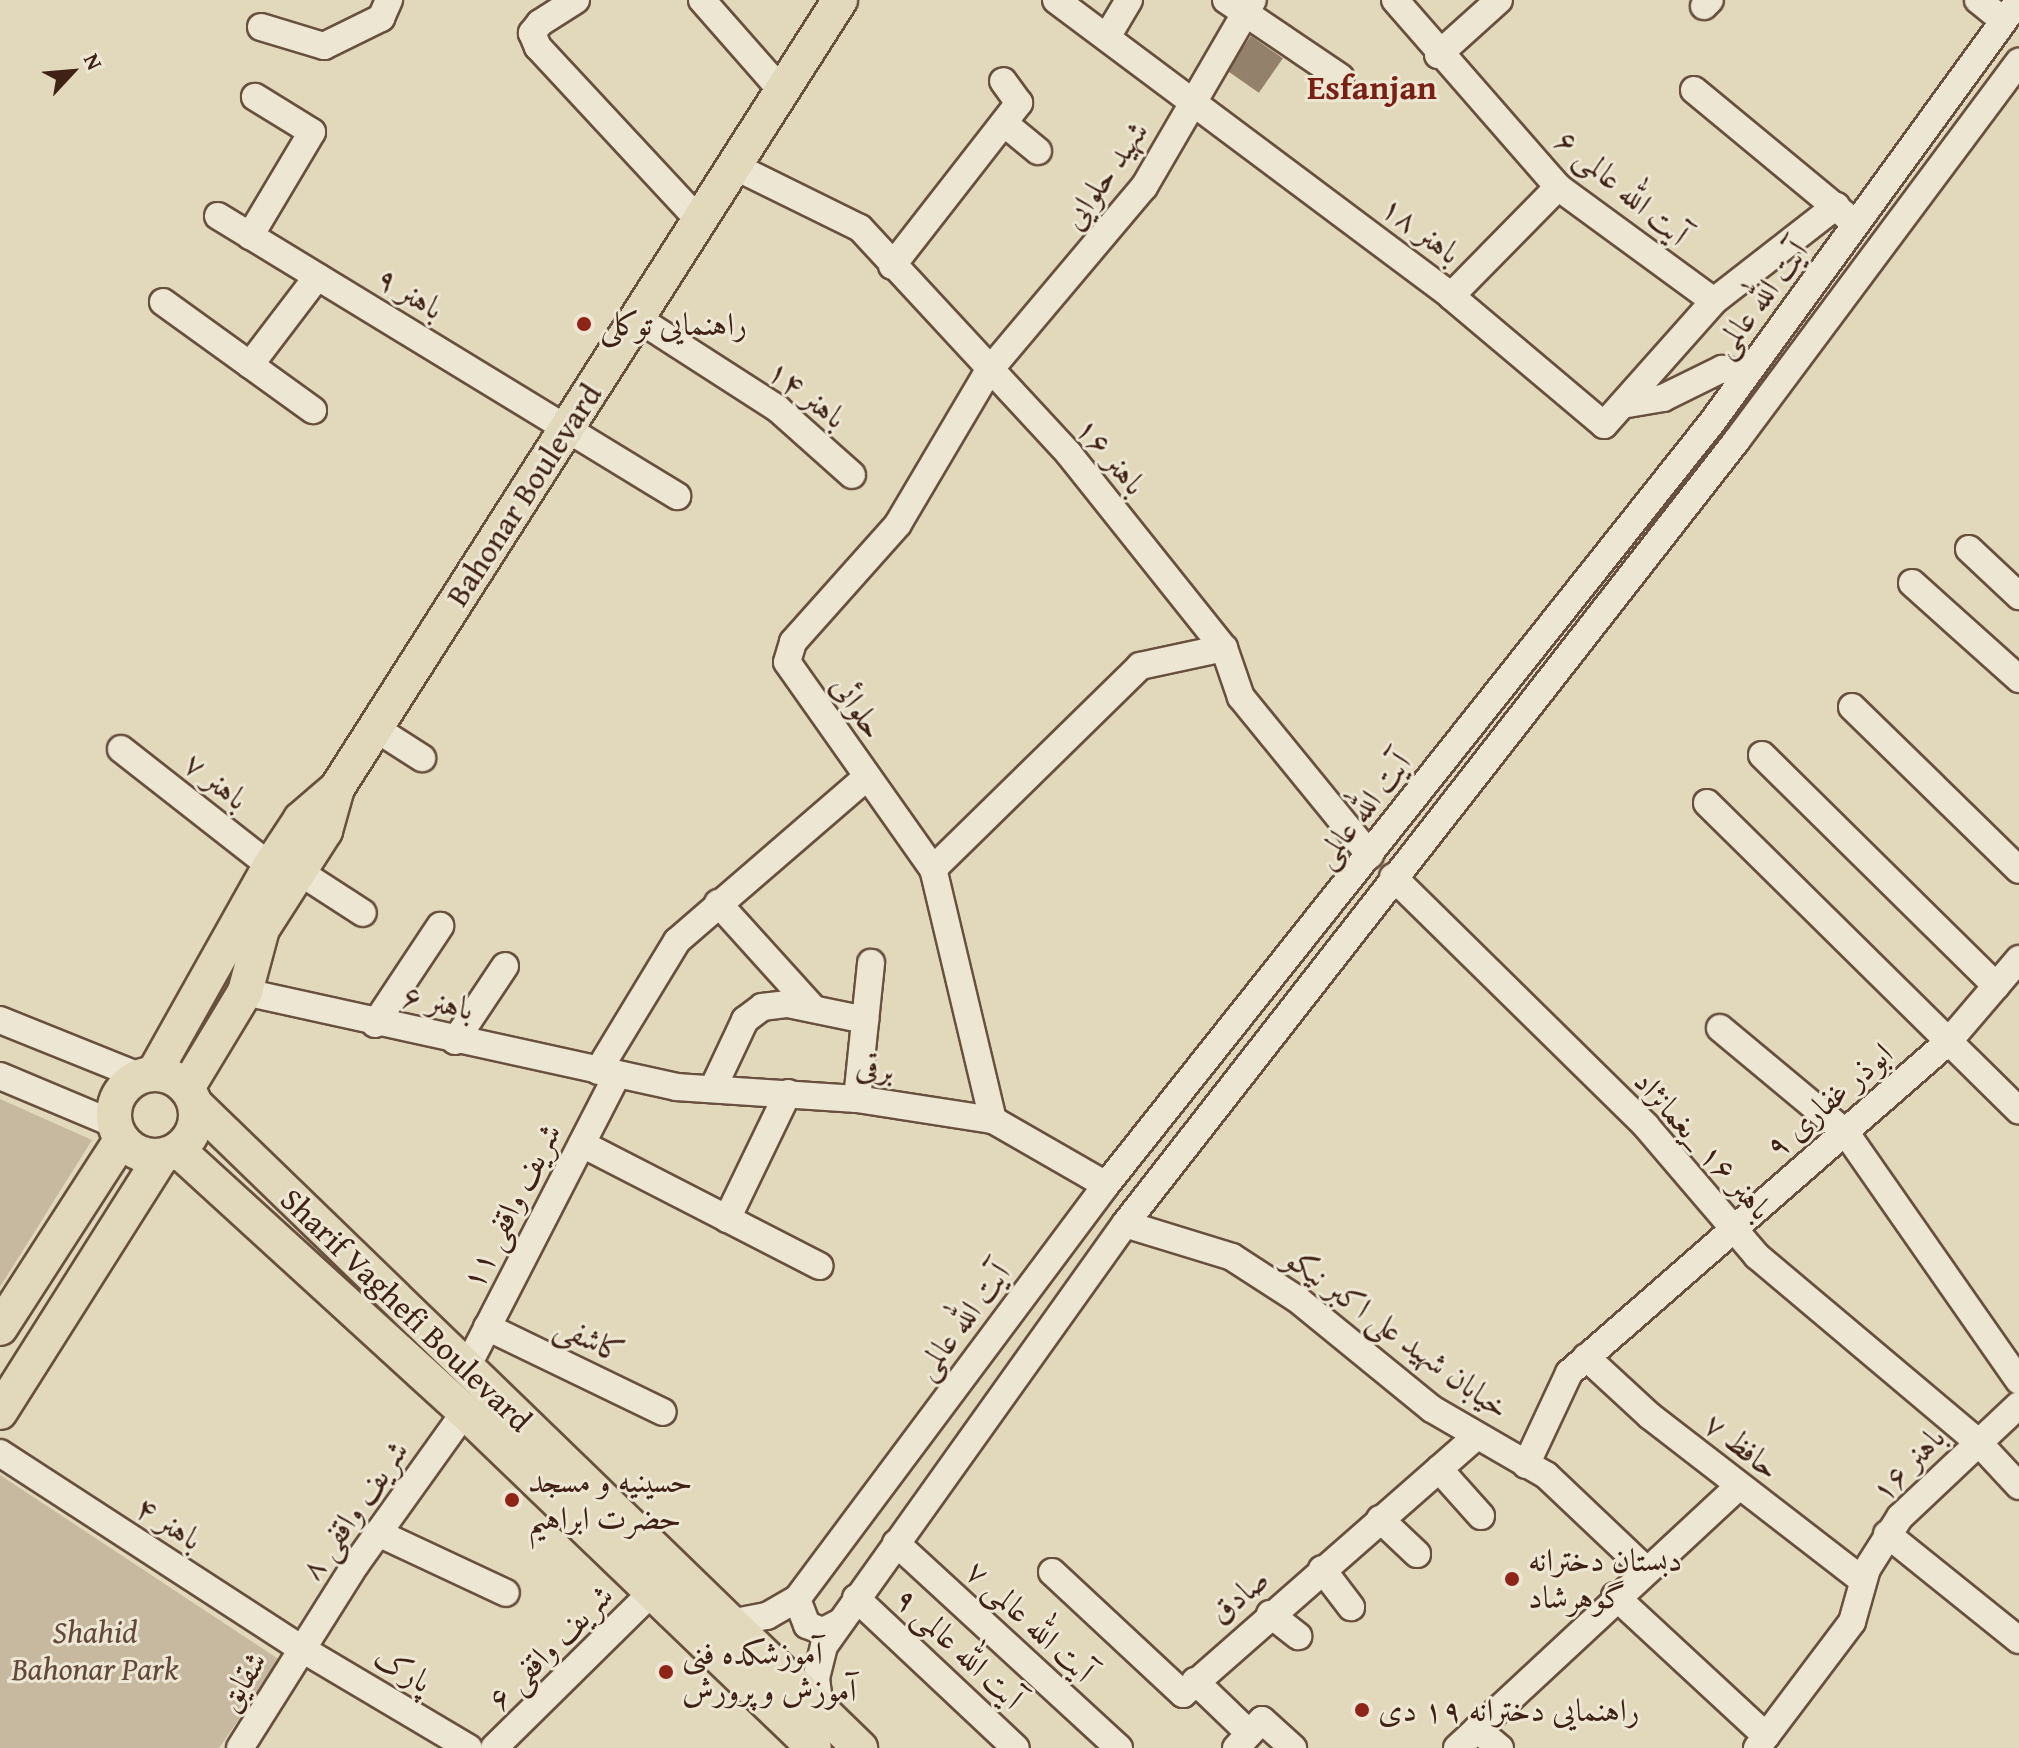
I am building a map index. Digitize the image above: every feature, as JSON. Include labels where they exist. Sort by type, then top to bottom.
[{"type":"main road","name":"Bahonar Boulevard","points":[[191,1096],[245,992],[262,929],[301,819],[337,788],[840,0]]},
{"type":"main road","name":"Bahonar Boulevard","points":[[146,1074],[284,869]]},
{"type":"main road","points":[[0,1328],[118,1132],[119,1095],[146,1074],[191,1096],[193,1129],[170,1153],[0,1412]]},
{"type":"main road","name":"Sharif Vaghefi Boulevard","points":[[191,1096],[466,1369],[860,1748]]},
{"type":"main road","points":[[118,1132],[132,1151],[170,1153]]},
{"type":"main road","name":"Sharif Vaghefi Boulevard","points":[[170,1153],[465,1412],[814,1748]]},
{"type":"street","points":[[261,27],[324,46],[381,18],[389,0]]},
{"type":"street","points":[[576,0],[540,23],[532,33],[538,47],[699,220]]},
{"type":"street","points":[[702,0],[782,91]]},
{"type":"street","name":"باهنر ۱۸","points":[[1056,0],[1195,100],[1451,296],[1604,425],[1714,301]]},
{"type":"street","points":[[1107,37],[1129,0]]},
{"type":"street","name":"آیت الله عالمی ۶","points":[[1395,0],[1438,55],[1558,187],[1714,301]]},
{"type":"street","points":[[1438,55],[1499,0]]},
{"type":"street","points":[[1978,0],[2012,11]]},
{"type":"street","points":[[1242,4],[1340,77]]},
{"type":"street","name":"شهید حلوایی","points":[[988,372],[1136,198],[1195,100],[1242,4]]},
{"type":"street","name":"آیت الله عالمی","points":[[730,1623],[767,1616],[797,1599],[1106,1185],[1713,421],[2012,11]]},
{"type":"street","name":"آیت الله عالمی","points":[[820,1710],[816,1678],[839,1623],[1125,1224],[1737,440],[2019,62]]},
{"type":"street","points":[[892,266],[1019,103],[1003,81]]},
{"type":"street","points":[[1694,90],[1858,225]]},
{"type":"street","points":[[250,236],[312,132],[255,97]]},
{"type":"street","points":[[1004,123],[1038,151]]},
{"type":"street","name":"باهنر ۱۶","points":[[734,166],[860,228],[988,372],[1069,454],[1224,648],[1241,697],[1370,855]]},
{"type":"street","points":[[1451,296],[1558,187]]},
{"type":"street","points":[[1714,301],[1836,206]]},
{"type":"street","name":"باهنر ۹","points":[[218,216],[677,496]]},
{"type":"street","points":[[250,365],[317,277]]},
{"type":"street","points":[[163,302],[313,410]]},
{"type":"street","name":"باهنر ۱۴","points":[[637,318],[778,409],[852,475]]},
{"type":"street","points":[[1622,405],[1663,398],[1722,369],[1746,374]]},
{"type":"street","name":"حلوائی","points":[[988,372],[898,524],[793,642],[787,662],[865,779],[933,869],[993,1120]]},
{"type":"street","points":[[1713,421],[1737,440]]},
{"type":"street","points":[[1969,549],[2019,596]]},
{"type":"street","points":[[1912,583],[2019,679]]},
{"type":"street","points":[[933,869],[1140,666],[1224,648]]},
{"type":"street","points":[[1852,707],[2019,870]]},
{"type":"street","points":[[375,728],[422,758]]},
{"type":"street","name":"باهنر ۷","points":[[121,749],[284,869],[363,913]]},
{"type":"street","points":[[1762,755],[2012,971]]},
{"type":"street","name":"شریف واقفی ۱۱","points":[[466,1369],[582,1144],[608,1073],[653,974],[718,903],[865,779]]},
{"type":"street","points":[[1707,803],[2019,1111]]},
{"type":"street","name":"باهنر ۱۶ _یغمانژاد","points":[[1393,877],[1646,1126],[1730,1228],[1978,1442],[2019,1486]]},
{"type":"street","points":[[718,903],[813,1008]]},
{"type":"street","points":[[375,1024],[440,926]]},
{"type":"street","points":[[857,1099],[871,963]]},
{"type":"street","points":[[455,1041],[505,966]]},
{"type":"street","name":"ابوذر غفاری ۹","points":[[1526,1465],[1569,1373],[1730,1228],[1846,1133],[1949,1041],[2012,971]]},
{"type":"street","name":"باهنر ۶","points":[[245,992],[375,1024],[608,1073]]},
{"type":"street","points":[[714,1086],[745,1020],[762,1007],[813,1008],[865,1020]]},
{"type":"street","points":[[0,1020],[146,1074]]},
{"type":"street","points":[[1720,1028],[1846,1133],[2019,1381]]},
{"type":"street","name":"برقی","points":[[608,1073],[676,1087],[714,1086],[857,1099],[993,1120],[1106,1185]]},
{"type":"street","points":[[0,1076],[118,1132]]},
{"type":"street","points":[[727,1219],[788,1093]]},
{"type":"street","points":[[582,1144],[819,1266]]},
{"type":"street","name":"خیابان شهید علی اکبر نیکو","points":[[1125,1224],[1232,1257],[1477,1436],[1526,1465],[1644,1568]]},
{"type":"street","name":"کاشفی","points":[[487,1327],[663,1412]]},
{"type":"street","name":"حافظ ۷","points":[[1586,1357],[1738,1487],[1862,1580]]},
{"type":"street","name":"باهنر ۱۶","points":[[1762,1742],[1852,1622],[1862,1580],[1887,1534],[2019,1405]]},
{"type":"street","name":"شریف واقفی ۸","points":[[302,1649],[378,1533],[465,1412]]},
{"type":"street","name":"صادق","points":[[1195,1681],[1477,1436]]},
{"type":"street","name":"باهنر ۴","points":[[0,1453],[302,1649]]},
{"type":"street","points":[[1439,1469],[1481,1516]]},
{"type":"street","points":[[1457,1748],[1644,1568],[1738,1487]]},
{"type":"street","points":[[1380,1519],[1417,1554]]},
{"type":"street","points":[[378,1533],[506,1593]]},
{"type":"street","points":[[1887,1534],[2019,1640]]},
{"type":"street","name":"آیت الله عالمی ۷","points":[[896,1543],[1119,1748]]},
{"type":"street","points":[[1322,1569],[1351,1607]]},
{"type":"street","points":[[1052,1572],[1183,1694],[1195,1681],[1242,1740],[1262,1720],[1293,1748]]},
{"type":"street","name":"شریف واقفی ۶","points":[[494,1748],[652,1592]]},
{"type":"street","points":[[1615,1596],[1762,1742]]},
{"type":"street","name":"آیت الله عالمی ۹","points":[[856,1598],[1016,1748]]},
{"type":"street","points":[[797,1599],[807,1625],[823,1631],[839,1623]]},
{"type":"street","points":[[1270,1614],[1298,1636]]},
{"type":"street","name":"شقایق","points":[[240,1748],[302,1649]]},
{"type":"street","name":"پارک","points":[[302,1649],[469,1748]]},
{"type":"street","points":[[1477,1729],[1500,1748]]},
{"type":"green space","points":[[0,1099],[92,1140],[0,1287]]},
{"type":"green space","name":"Shahid Bahonar Park","points":[[0,1475],[280,1660],[219,1748],[0,1748]]},
{"type":"building","points":[[1251,36],[1283,58],[1259,93],[1227,70]]},
{"type":"place","name":"راهنمایی توکلی","points":[[584,324]]},
{"type":"place","name":"حسینیه و مسجد حضرت ابراهیم","points":[[512,1500]]},
{"type":"place","name":"دبستان دخترانه گوهرشاد","points":[[1512,1579]]},
{"type":"place","name":"آموزشکده فنی آموزش و پرورش","points":[[666,1672]]},
{"type":"place","name":"راهنمایی دخترانه ۱۹ دی","points":[[1362,1710]]},
{"type":"district","name":"Esfanjan","points":[[1372,87]]}]
